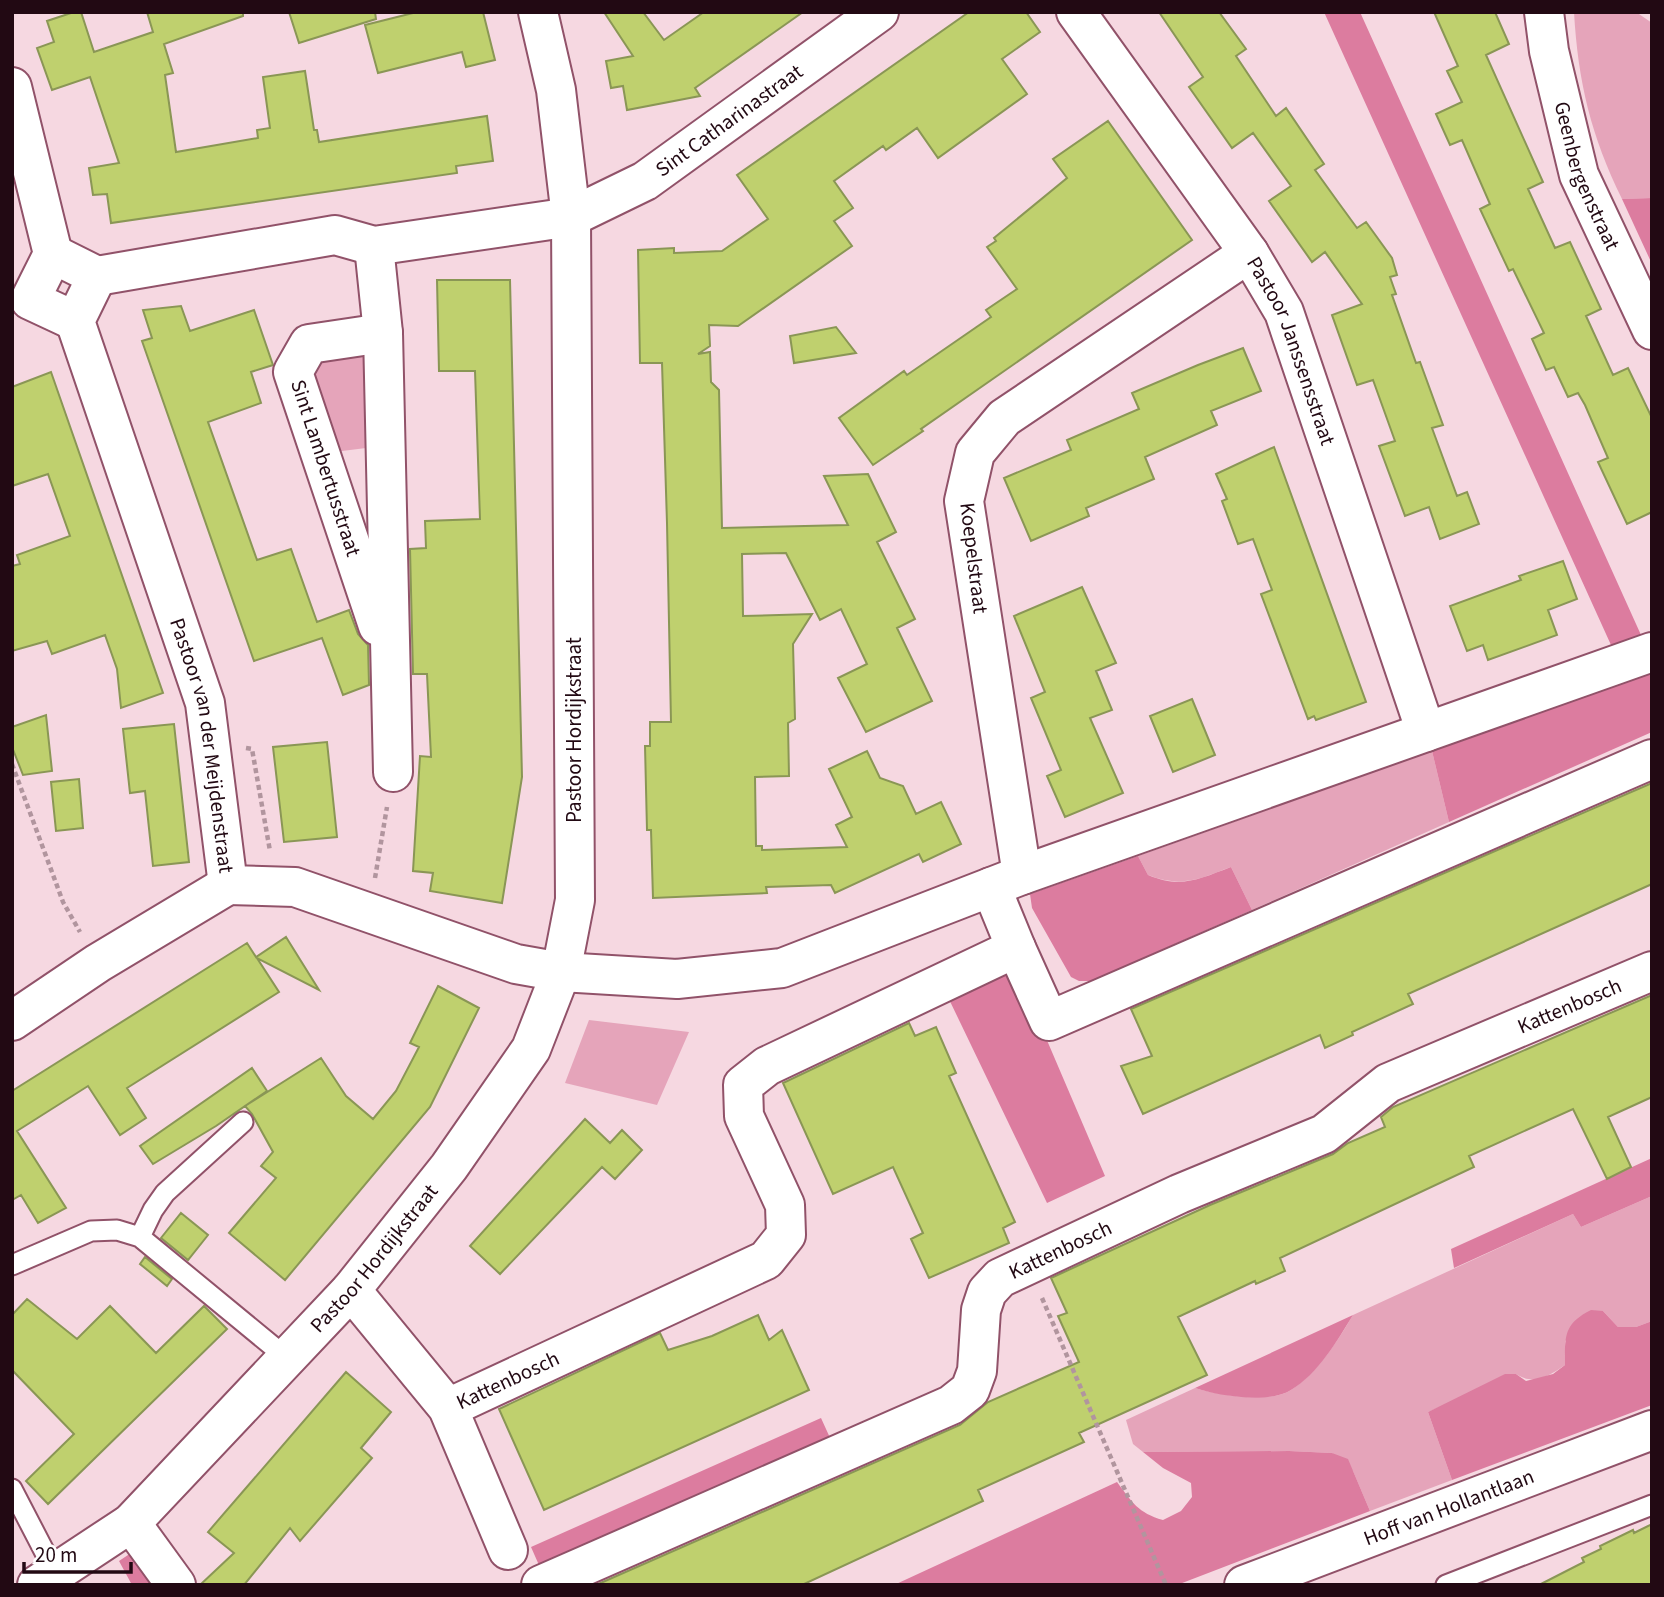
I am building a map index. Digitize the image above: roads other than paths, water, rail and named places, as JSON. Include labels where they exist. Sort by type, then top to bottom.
[{"type":"street","name":"Pastoor Hordijkstraat","points":[[46,1578],[131,1523],[351,1290],[449,1167],[531,1049],[561,972],[575,900],[570,217],[556,90],[538,12]]},
{"type":"street","name":"Sint Catharinastraat","points":[[570,217],[645,181],[878,12]]},
{"type":"street","name":"Pastoor Janssensstraat","points":[[1076,12],[1249,253],[1284,312],[1426,732]]},
{"type":"street","name":"Geenbergenstraat","points":[[1544,12],[1549,51],[1578,174],[1652,330]]},
{"type":"street","points":[[12,88],[53,254],[21,303],[75,321],[97,276]]},
{"type":"street","points":[[53,254],[97,276],[335,235],[374,246],[570,217]]},
{"type":"street","name":"Sint Lambertusstraat","points":[[374,246],[383,333],[393,772]]},
{"type":"street","name":"Koepelstraat","points":[[1007,881],[964,501],[975,453],[1004,418],[1249,253]]},
{"type":"street","name":"Pastoor van der Meijdenstraat","points":[[75,321],[205,703],[228,885],[295,887],[516,964],[561,972]]},
{"type":"street","name":"Sint Lambertusstraat","points":[[383,333],[309,344],[293,372],[391,664]]},
{"type":"street","points":[[561,972],[677,979],[782,968],[1007,881],[1652,652]]},
{"type":"street","points":[[1007,881],[1016,948],[1049,1021],[1652,759]]},
{"type":"street","points":[[12,1021],[98,963],[228,885]]},
{"type":"street","name":"Kattenbosch","points":[[448,1408],[766,1260],[786,1235],[785,1205],[744,1116],[743,1085],[767,1066],[1016,948]]},
{"type":"street","name":"Kattenbosch","points":[[541,1585],[951,1405],[970,1390],[977,1371],[981,1310],[987,1292],[1000,1278],[1180,1194],[1324,1134],[1388,1083],[1652,971]]},
{"type":"street","name":"Kattenbosch","points":[[351,1290],[448,1408],[508,1550]]},
{"type":"street","name":"Hoff van Hollantlaan","points":[[1244,1585],[1652,1430]]},
{"type":"street","points":[[131,1523],[176,1585]]},
{"type":"lane","points":[[140,1237],[165,1193],[243,1122]]},
{"type":"lane","points":[[12,1265],[91,1231],[117,1230],[140,1237],[287,1358]]},
{"type":"lane","name":"Pastoor Hordijkstraat","points":[[12,1489],[46,1578]]},
{"type":"lane","points":[[1446,1585],[1652,1505]]}]
